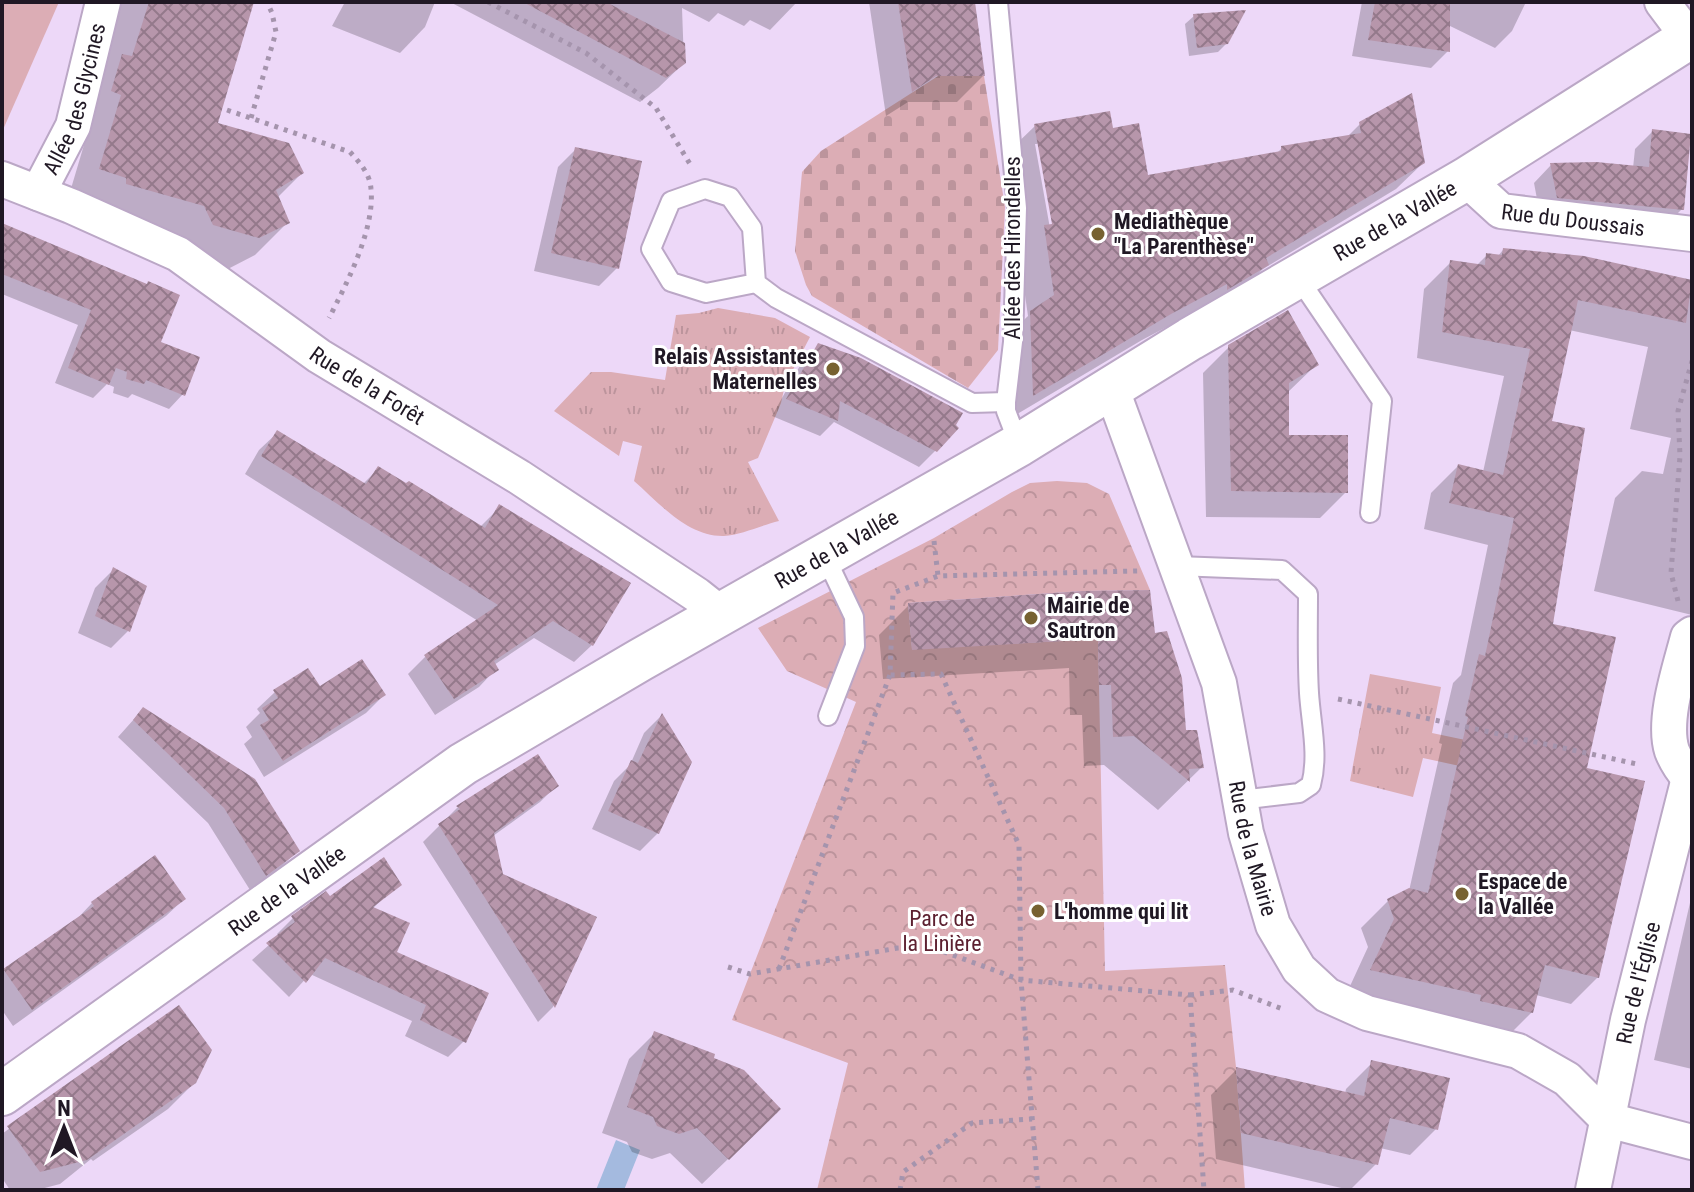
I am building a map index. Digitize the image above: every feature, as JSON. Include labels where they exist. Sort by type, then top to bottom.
[{"type":"street","name":"Allée des Glycines","points":[[38,193],[73,126],[103,2]]},
{"type":"street","points":[[1662,2],[1690,37]]},
{"type":"street","name":"Rue de la Vallée","points":[[2,1094],[463,764],[1019,445],[1297,276],[1466,179],[1690,37]]},
{"type":"street","name":"Rue de la Forêt","points":[[2,179],[178,254],[313,351],[519,477],[721,614]]},
{"type":"street","name":"Rue du Doussais","points":[[1466,179],[1501,211],[1692,234]]},
{"type":"street","name":"Rue de la Mairie","points":[[1111,387],[1219,683],[1246,833],[1273,925],[1299,969],[1327,995],[1367,1013],[1518,1051],[1567,1079],[1608,1120]]},
{"type":"street","name":"Rue de l'Église","points":[[1593,1190],[1628,1020],[1686,773],[1671,748],[1669,723],[1690,636]]},
{"type":"street","points":[[1608,1120],[1692,1142]]},
{"type":"lane","name":"Allée des Hirondelles","points":[[998,2],[1017,208],[1013,342],[1006,411],[1019,445]]},
{"type":"lane","points":[[756,283],[752,228],[730,197],[705,189],[671,201],[651,249],[671,282],[706,293],[756,283],[776,298],[972,403],[1006,402]]},
{"type":"lane","points":[[1297,276],[1382,401],[1370,513]]},
{"type":"lane","points":[[825,556],[854,617],[855,646],[828,716]]},
{"type":"lane","points":[[1177,566],[1282,570],[1308,594],[1309,694],[1315,752],[1311,785],[1299,793],[1240,800]]},
{"type":"path","points":[[251,118],[276,32],[267,2]]},
{"type":"path","points":[[488,2],[586,53],[656,108],[705,189]]},
{"type":"path","points":[[227,110],[350,152],[364,167],[371,187],[370,213],[349,279],[313,351]]},
{"type":"path","points":[[1690,636],[1671,573],[1680,456],[1678,411],[1692,361]]},
{"type":"path","points":[[779,969],[890,675],[893,593],[938,576]]},
{"type":"path","points":[[890,675],[941,674],[1019,845],[1021,980],[1038,1190]]},
{"type":"path","points":[[1309,694],[1686,773]]},
{"type":"path","points":[[728,967],[750,974],[898,948],[928,946],[1021,980],[1190,995],[1233,990],[1298,1015],[1327,995]]},
{"type":"path","points":[[1190,995],[1204,1190]]},
{"type":"path","points":[[900,1190],[903,1172],[972,1123],[1032,1119]]},
{"type":"green space","points":[[2,2],[59,2],[2,132]]},
{"type":"green space","points":[[938,76],[984,76],[1005,207],[998,350],[968,388],[812,296],[795,251],[802,172],[821,151]]},
{"type":"green space","points":[[718,308],[775,318],[810,337],[785,385],[781,403],[758,458],[748,462],[779,521],[724,536],[711,535],[686,525],[634,481],[642,446],[623,441],[619,456],[554,411],[591,372],[665,380],[676,315]]},
{"type":"green space","name":"Parc de la Linière","points":[[1030,483],[1087,483],[1109,494],[1150,590],[1082,591],[908,603],[912,649],[1098,639],[1105,971],[1225,965],[1245,1190],[817,1190],[848,1063],[732,1020],[856,702],[787,671],[758,628],[934,538]]},
{"type":"green space","points":[[1370,674],[1441,687],[1432,733],[1575,763],[1570,790],[1423,758],[1413,797],[1350,781]]},
{"type":"water","points":[[616,1140],[640,1150],[624,1190],[596,1190]]},
{"type":"building","points":[[149,2],[254,2],[218,123],[289,143],[304,173],[276,190],[290,223],[259,238],[213,225],[204,206],[126,184],[126,178],[99,169],[121,95],[111,91],[122,54],[132,56]]},
{"type":"building","points":[[523,2],[606,2],[685,43],[686,63],[666,78]]},
{"type":"building","points":[[898,2],[975,2],[985,76],[936,76],[912,92]]},
{"type":"building","points":[[1375,2],[1450,2],[1450,52],[1368,40]]},
{"type":"building","points":[[1246,10],[1228,44],[1197,48],[1193,14]]},
{"type":"building","points":[[1412,93],[1425,163],[1266,258],[1269,265],[1227,290],[1227,284],[1033,396],[1030,311],[1054,295],[1044,225],[1052,224],[1034,124],[1110,111],[1113,128],[1139,123],[1148,175],[1281,151],[1281,146],[1361,133],[1359,122]]},
{"type":"building","points":[[1652,129],[1691,134],[1684,210],[1557,198],[1550,163],[1596,162],[1649,167]]},
{"type":"building","points":[[575,147],[642,161],[619,269],[551,253]]},
{"type":"building","points":[[2,223],[180,295],[161,342],[200,357],[185,396],[146,380],[144,384],[126,379],[127,372],[116,368],[109,385],[68,368],[91,310],[2,274]]},
{"type":"building","points":[[1503,248],[1584,256],[1692,280],[1686,323],[1578,300],[1552,421],[1585,428],[1553,624],[1616,637],[1587,768],[1645,781],[1599,978],[1545,965],[1533,1013],[1480,1001],[1481,995],[1370,970],[1394,919],[1387,899],[1409,888],[1428,893],[1479,654],[1485,656],[1514,518],[1449,503],[1458,464],[1503,475],[1530,349],[1442,332],[1450,260],[1485,265],[1486,253],[1502,255]]},
{"type":"building","points":[[1288,310],[1319,365],[1289,383],[1289,435],[1348,435],[1348,493],[1231,491],[1228,345]]},
{"type":"building","points":[[818,343],[861,358],[963,413],[956,425],[959,428],[937,452],[840,401],[838,421],[786,399]]},
{"type":"building","points":[[277,430],[366,484],[378,466],[406,483],[409,481],[485,528],[499,504],[631,583],[593,646],[553,621],[494,661],[499,670],[454,699],[424,655],[498,605],[261,456]]},
{"type":"building","points":[[113,567],[147,586],[130,632],[95,616]]},
{"type":"building","points":[[1150,590],[1155,633],[1167,631],[1182,678],[1186,730],[1197,730],[1204,768],[1189,769],[1190,782],[1134,736],[1113,737],[1111,685],[1099,685],[1098,639],[912,650],[908,603],[1082,591]]},
{"type":"building","points":[[362,659],[386,695],[283,761],[260,725],[269,720],[262,708],[278,698],[273,690],[308,668],[320,686]]},
{"type":"building","points":[[143,707],[255,779],[300,851],[266,876],[224,808],[133,720]]},
{"type":"building","points":[[662,713],[692,762],[659,834],[608,811],[631,760],[638,763]]},
{"type":"building","points":[[538,754],[559,786],[494,833],[503,874],[597,917],[555,1008],[438,824],[460,809],[456,806]]},
{"type":"building","points":[[155,855],[186,899],[32,1010],[3,969],[94,906],[91,902]]},
{"type":"building","points":[[384,857],[402,885],[373,907],[410,923],[397,952],[489,993],[466,1043],[420,1020],[426,1005],[325,958],[306,983],[266,943],[295,922],[291,916],[326,891],[330,896]]},
{"type":"building","points":[[179,1005],[212,1050],[196,1083],[87,1160],[40,1172],[7,1126]]},
{"type":"building","points":[[654,1031],[715,1054],[714,1058],[744,1070],[781,1109],[729,1160],[697,1128],[679,1134],[657,1126],[653,1117],[627,1107]]},
{"type":"building","points":[[1371,1060],[1450,1078],[1438,1130],[1390,1118],[1378,1165],[1241,1133],[1236,1067],[1364,1096]]},
{"type":"place","name":"Mediathèque \"La Parenthèse\"","points":[[1098,234]]},
{"type":"place","name":"Relais Assistantes Maternelles","points":[[833,369]]},
{"type":"place","name":"Mairie de Sautron","points":[[1031,618]]},
{"type":"place","name":"Espace de la Vallée","points":[[1462,894]]},
{"type":"place","name":"L'homme qui lit","points":[[1038,911]]}]
